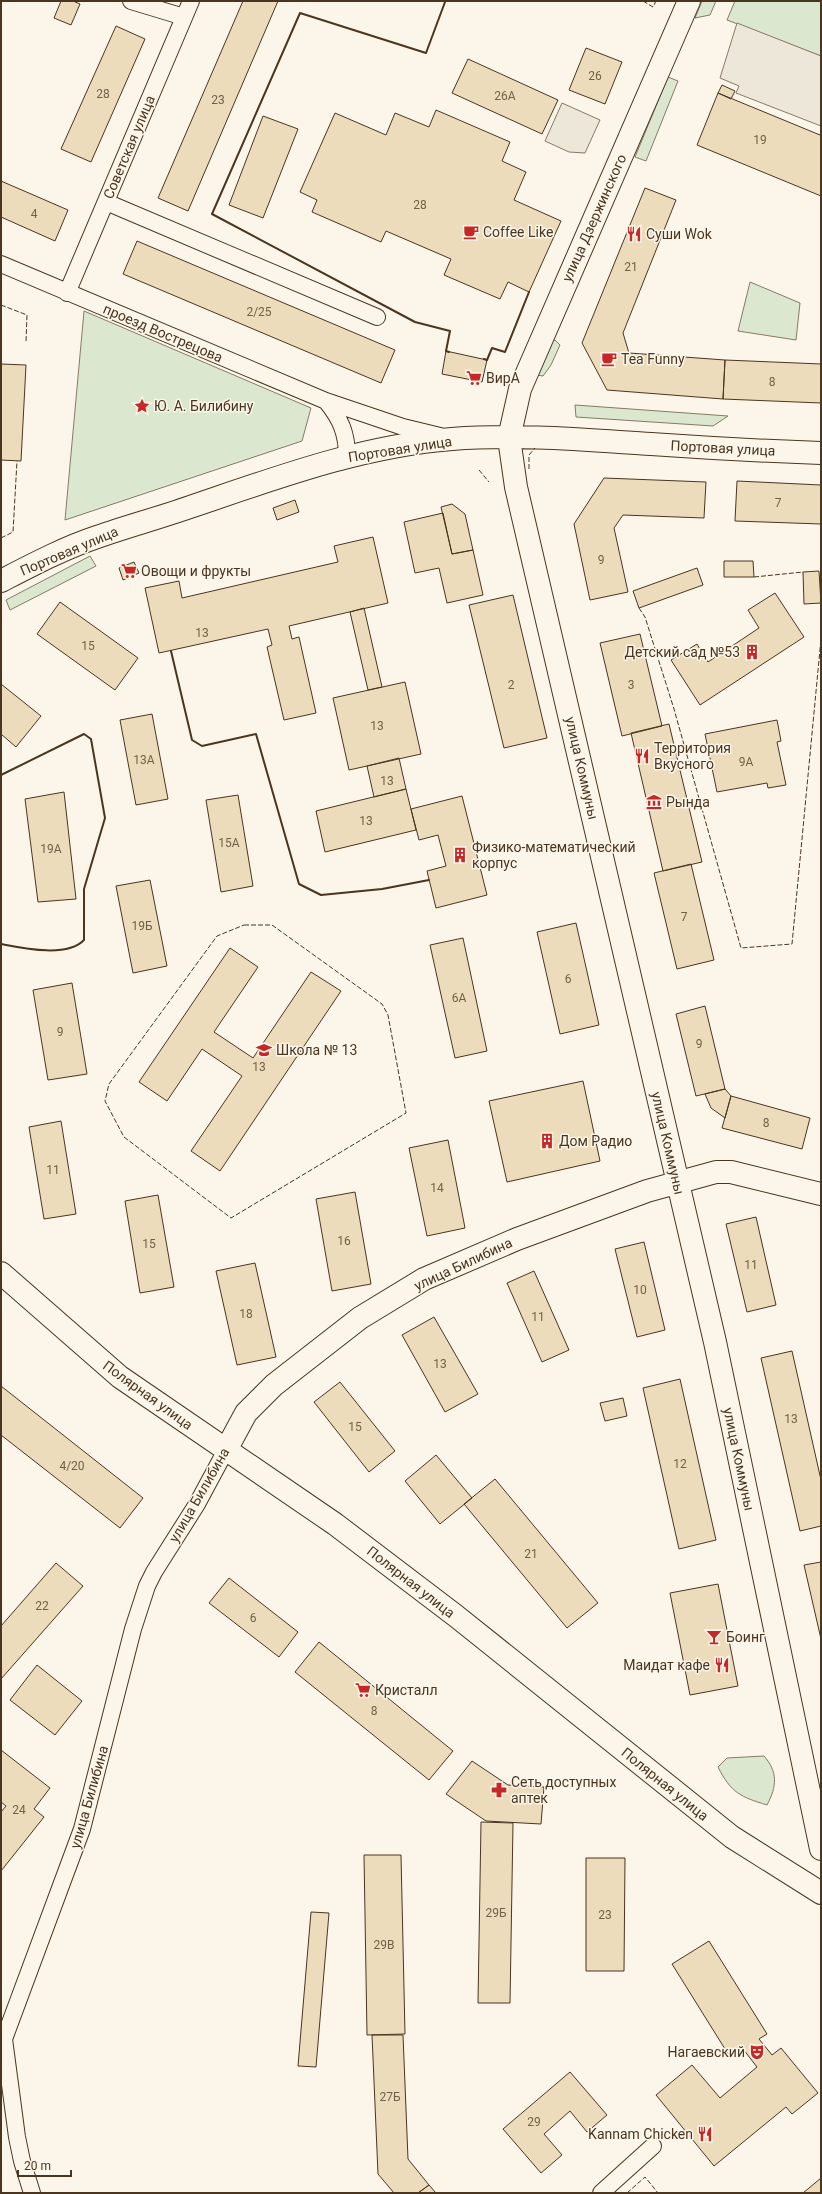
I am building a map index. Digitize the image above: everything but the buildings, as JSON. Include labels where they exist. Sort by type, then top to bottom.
[{"type":"street","points":[[130,1],[184,17]]},
{"type":"street","name":"Советская улица","points":[[67,293],[191,1]]},
{"type":"street","name":"улица Дзержинского","points":[[509,438],[520,389],[689,1]]},
{"type":"street","points":[[106,202],[377,317]]},
{"type":"street","name":"проезд Вострецова","points":[[1,264],[326,401],[403,427],[452,439]]},
{"type":"street","points":[[326,401],[342,424],[347,441],[347,457]]},
{"type":"street","name":"улица Коммуны","points":[[509,438],[516,487],[715,1342],[821,1849]]},
{"type":"street","name":"Портовая улица","points":[[1,582],[30,566],[97,536],[303,469],[347,457],[452,439],[575,439],[728,450],[821,452]]},
{"type":"street","name":"улица Билибина","points":[[32,2193],[18,2143],[2,2039],[82,1829],[133,1629],[147,1586],[154,1572],[197,1504],[246,1413],[274,1385],[360,1318],[424,1279],[517,1238],[678,1182],[723,1171],[821,1194]]},
{"type":"street","name":"Полярная улица","points":[[1,1273],[120,1377],[335,1524],[408,1579],[732,1837],[821,1893]]},
{"type":"street","points":[[601,2193],[653,2146]]},
{"type":"green space","points":[[702,1],[716,1],[710,15],[695,18]]},
{"type":"green space","points":[[735,1],[821,1],[821,56],[727,20]]},
{"type":"green space","points":[[668,77],[678,81],[646,161],[635,157]]},
{"type":"green space","points":[[750,282],[800,303],[796,340],[738,331]]},
{"type":"green space","points":[[84,311],[311,408],[302,441],[65,520]]},
{"type":"green space","points":[[555,340],[560,345],[551,365],[543,376],[536,375],[548,343]]},
{"type":"green space","points":[[575,405],[728,416],[713,426],[576,417]]},
{"type":"green space","points":[[90,556],[96,566],[10,610],[6,600]]},
{"type":"green space","points":[[764,1756],[769,1762],[774,1774],[773,1792],[767,1805],[738,1793],[727,1783],[718,1767],[727,1758]]},
{"type":"shaded area","points":[[737,23],[821,56],[821,126],[736,93],[739,86],[720,78]]},
{"type":"shaded area","points":[[562,103],[600,120],[585,153],[569,152],[545,141]]},
{"type":"fence","points":[[643,1],[653,7],[656,1]]},
{"type":"fence","points":[[1,305],[27,315],[26,342]]},
{"type":"fence","points":[[529,469],[529,455],[535,448]]},
{"type":"fence","points":[[1,538],[13,532],[17,461]]},
{"type":"fence","points":[[479,470],[489,482]]},
{"type":"fence","points":[[754,577],[803,572]]},
{"type":"fence","points":[[639,608],[645,617],[674,709],[741,948],[792,944],[821,639]]},
{"type":"fence","points":[[244,925],[272,925],[382,1004],[388,1015],[406,1113],[231,1218],[124,1137],[105,1101],[109,1084],[217,936],[244,925]]},
{"type":"fence","points":[[627,2193],[645,2177],[658,2193]]},
{"type":"wall","points":[[445,2],[426,53],[300,13],[212,214],[415,322],[450,331],[446,351],[449,352]]},
{"type":"wall","points":[[484,359],[487,360],[492,348],[505,352],[529,292]]},
{"type":"wall","points":[[171,651],[192,740],[202,746],[256,734],[299,884],[321,895],[382,889],[429,880]]},
{"type":"wall","points":[[1,775],[84,734],[91,739],[105,818],[84,889],[84,940],[76,946],[56,950],[20,948],[1,944]]},
{"type":"place","name":"Coffee Like","points":[[471,232]]},
{"type":"place","name":"Суши Wok","points":[[634,234]]},
{"type":"place","name":"Tea Funny","points":[[609,359]]},
{"type":"place","name":"ВирА","points":[[474,378]]},
{"type":"place","name":"Ю. А. Билибину","points":[[142,406]]},
{"type":"place","name":"Овощи и фрукты","points":[[129,571]]},
{"type":"place","name":"Детский сад №53","points":[[752,652]]},
{"type":"place","name":"Территория Вкусного","points":[[642,756]]},
{"type":"place","name":"Рында","points":[[654,802]]},
{"type":"place","name":"Физико-математический корпус","points":[[460,855]]},
{"type":"place","name":"Школа № 13","points":[[264,1050]]},
{"type":"place","name":"Дом Радио","points":[[547,1141]]},
{"type":"place","name":"Боинг","points":[[714,1637]]},
{"type":"place","name":"Маидат кафе","points":[[722,1665]]},
{"type":"place","name":"Кристалл","points":[[363,1690]]},
{"type":"place","name":"Сеть доступных аптек","points":[[499,1790]]},
{"type":"place","name":"Нагаевский","points":[[757,2052]]},
{"type":"place","name":"Kannam Chicken","points":[[705,2134]]}]
